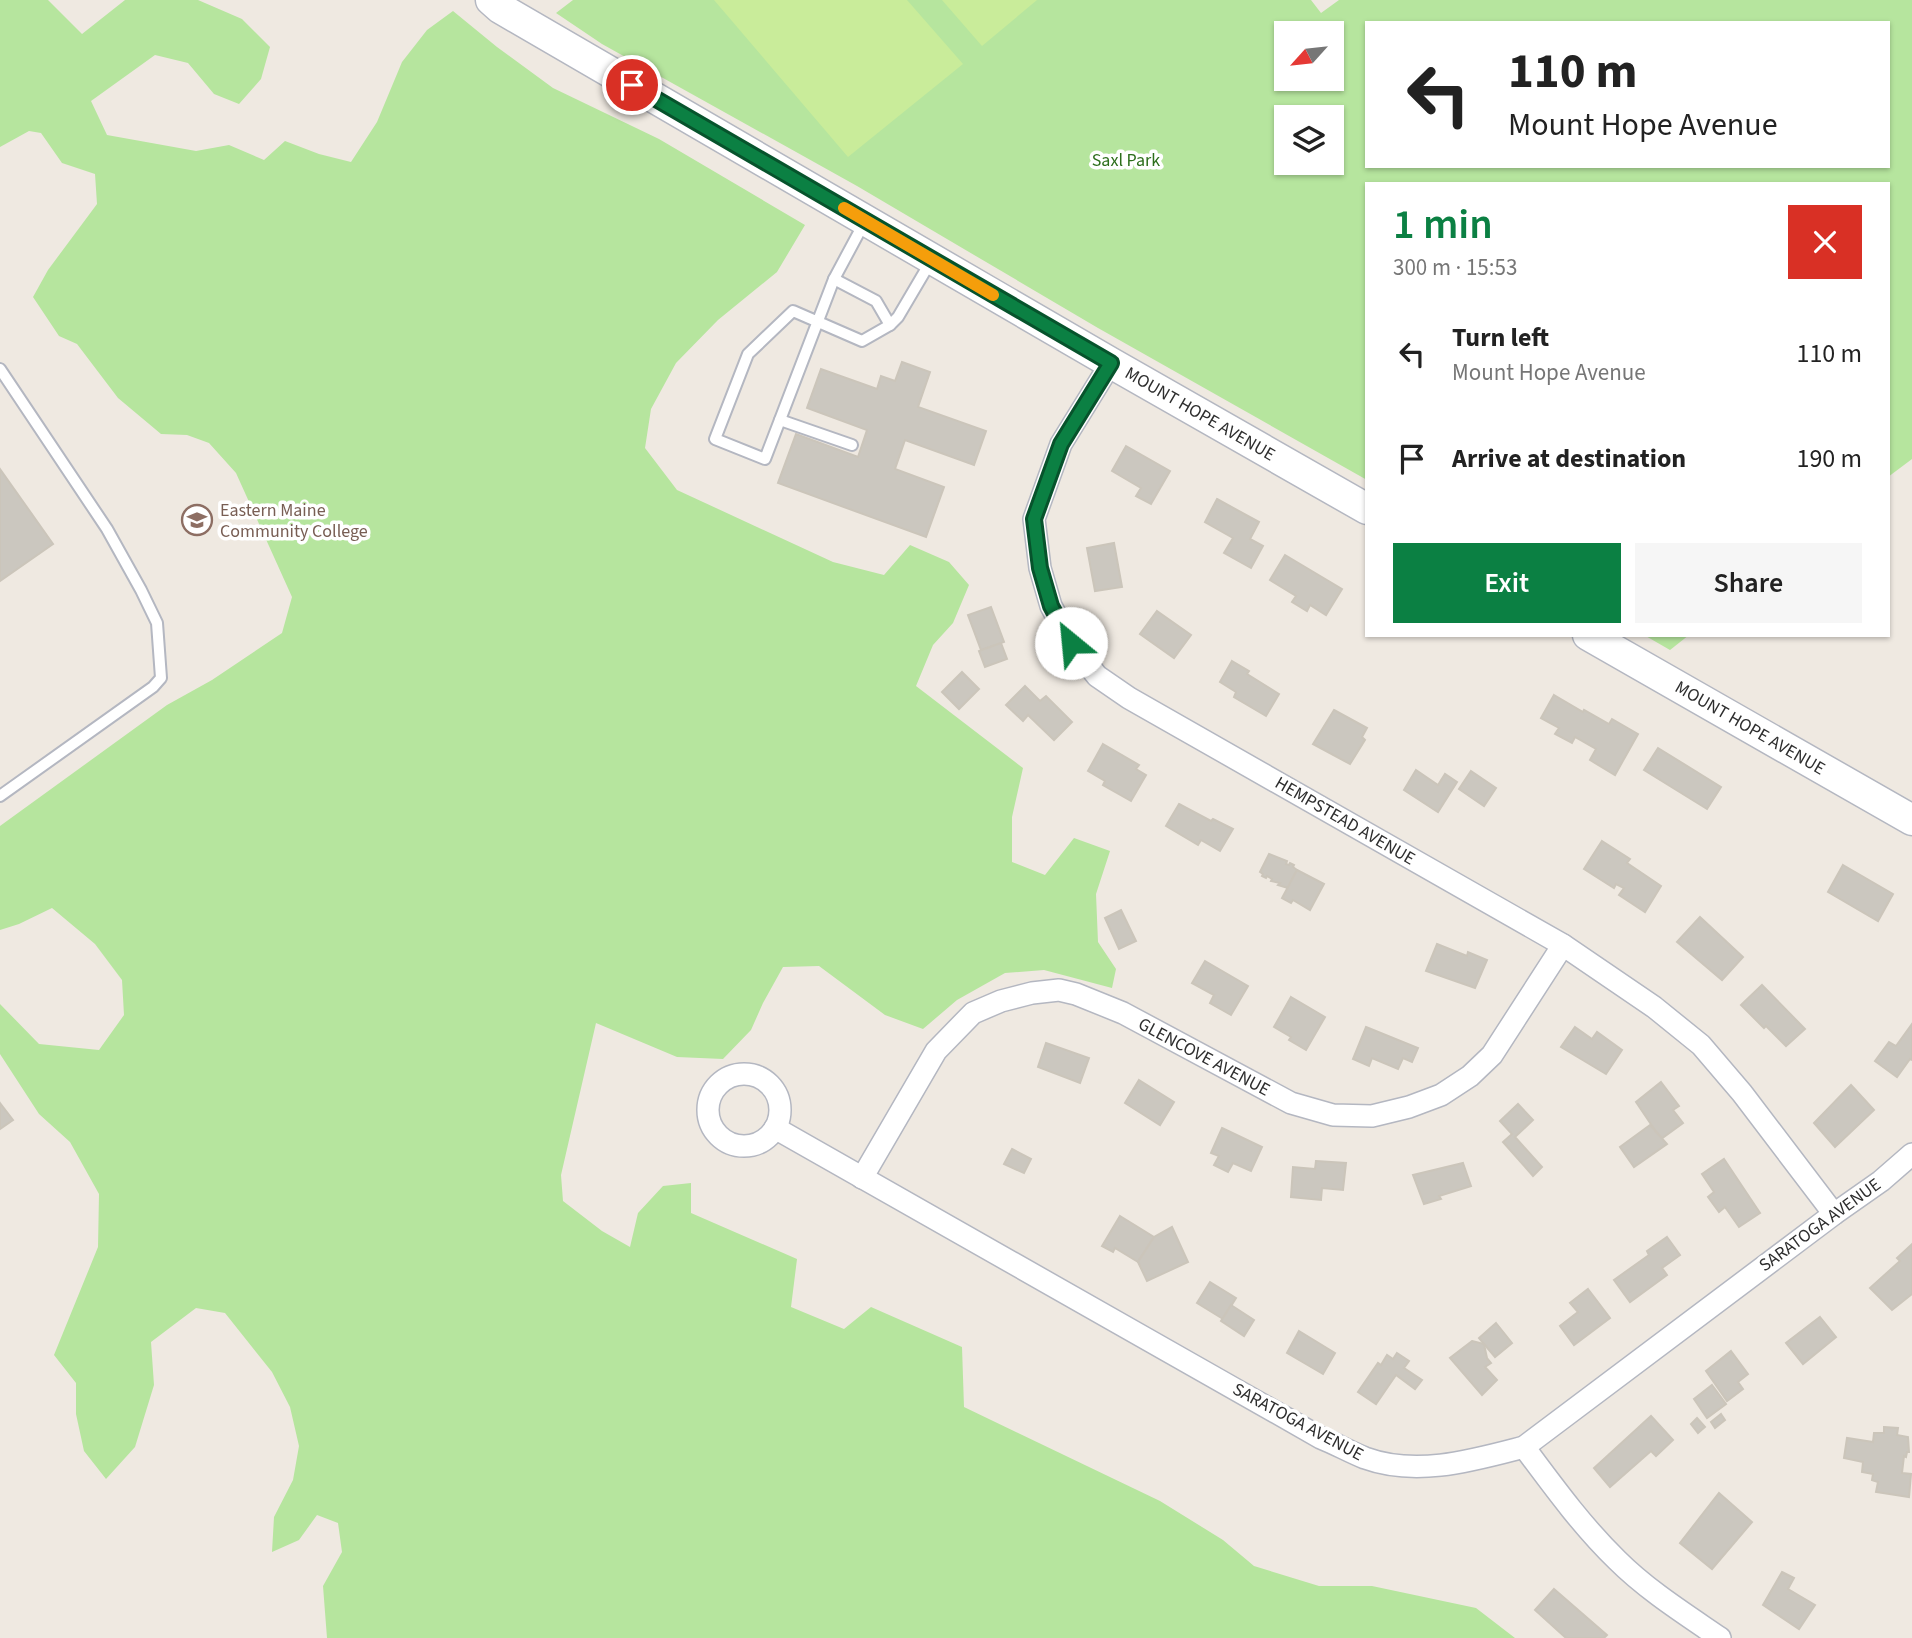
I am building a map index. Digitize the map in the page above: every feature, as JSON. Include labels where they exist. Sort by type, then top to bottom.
[{"type":"street","name":"MOUNT HOPE AVENUE","points":[[509,8],[932,259],[1365,508]]},
{"type":"street","name":"HEMPSTEAD AVENUE","points":[[1111,363],[1061,444],[1034,519],[1040,568],[1051,606],[1071,643],[1097,676],[1129,698],[1563,945],[1654,1007],[1701,1045],[1742,1093],[1834,1214]]},
{"type":"street","name":"MOUNT HOPE AVENUE","points":[[1592,637],[1912,820]]},
{"type":"street","name":"GLENCOVE AVENUE","points":[[862,1178],[936,1051],[973,1013],[1001,1001],[1059,990],[1076,994],[1123,1013],[1291,1103],[1332,1115],[1372,1116],[1409,1107],[1441,1095],[1470,1076],[1492,1055],[1563,945]]},
{"type":"street","name":"SARATOGA AVENUE","points":[[775,1128],[1321,1438],[1367,1459],[1412,1467],[1467,1462],[1524,1447],[1881,1181],[1912,1154]]},
{"type":"street","points":[[1524,1447],[1566,1503],[1617,1561],[1667,1602],[1720,1638]]},
{"type":"lane","points":[[866,220],[834,279],[817,321],[765,459],[715,439],[748,354],[793,311],[817,321],[862,341],[890,326],[898,317],[932,259]]},
{"type":"lane","points":[[834,279],[876,301],[890,326]]},
{"type":"lane","points":[[0,369],[107,528],[145,596],[157,623],[161,678],[153,687],[1,792]]},
{"type":"lane","points":[[780,420],[852,445]]},
{"type":"green space","points":[[0,0],[48,0],[82,34],[125,0],[198,0],[242,19],[270,47],[261,79],[239,104],[214,94],[188,63],[155,55],[91,101],[107,135],[196,151],[229,145],[264,160],[285,141],[351,162],[377,122],[402,62],[427,30],[453,11],[553,88],[659,139],[805,225],[777,272],[718,320],[676,363],[651,409],[645,448],[677,490],[833,562],[884,575],[910,545],[949,562],[969,585],[953,623],[933,645],[916,686],[1023,768],[1012,817],[1012,862],[1045,875],[1074,838],[1110,851],[1096,894],[1098,942],[1116,969],[1112,988],[1044,970],[1005,973],[957,1000],[923,1029],[885,1015],[819,966],[783,967],[751,1030],[723,1059],[677,1057],[596,1023],[561,1175],[563,1201],[602,1231],[630,1247],[638,1213],[663,1186],[691,1183],[691,1213],[797,1259],[791,1307],[844,1329],[871,1307],[962,1347],[964,1407],[1160,1501],[1223,1540],[1254,1566],[1319,1586],[1372,1586],[1476,1608],[1515,1638],[327,1638],[323,1586],[342,1552],[338,1523],[317,1515],[299,1540],[272,1552],[274,1517],[293,1480],[299,1446],[290,1407],[272,1372],[225,1313],[196,1308],[151,1342],[154,1385],[135,1447],[106,1479],[84,1451],[76,1414],[76,1383],[54,1355],[98,1247],[99,1194],[70,1142],[39,1114],[0,1054],[0,1004],[39,1044],[99,1050],[124,1015],[122,980],[95,944],[52,908],[0,930],[0,826],[167,705],[212,680],[282,633],[292,597],[236,473],[209,443],[187,435],[161,434],[118,398],[77,344],[59,336],[33,297],[48,270],[97,204],[95,174],[62,163],[41,133],[29,131],[0,147]]},
{"type":"green space","name":"Saxl Park","points":[[573,0],[1311,0],[1321,13],[1339,0],[1912,0],[1912,459],[1890,476],[1890,182],[1365,182],[1365,479],[1098,328],[857,186],[602,44],[556,13]]},
{"type":"green space","points":[[714,0],[907,0],[963,64],[848,157]]},
{"type":"green space","points":[[942,0],[1037,0],[982,46]]},
{"type":"green space","points":[[1647,637],[1686,637],[1670,650]]},
{"type":"building","points":[[902,362],[930,372],[918,407],[986,431],[974,465],[905,440],[895,469],[944,487],[926,537],[778,483],[796,434],[858,457],[867,430],[807,408],[821,369],[877,389],[881,376],[895,381]]},
{"type":"building","points":[[1126,446],[1170,471],[1151,504],[1136,496],[1141,488],[1112,471]]},
{"type":"building","points":[[0,469],[53,544],[0,581]]},
{"type":"building","points":[[1217,499],[1259,522],[1250,539],[1263,546],[1251,568],[1224,553],[1233,538],[1205,522]]},
{"type":"building","points":[[1114,543],[1122,587],[1095,591],[1087,548]]},
{"type":"building","points":[[1285,555],[1342,589],[1326,615],[1310,605],[1307,611],[1292,602],[1296,596],[1270,580]]},
{"type":"building","points":[[991,607],[1004,642],[981,650],[968,615]]},
{"type":"building","points":[[1157,611],[1191,635],[1174,658],[1140,634]]},
{"type":"building","points":[[1001,643],[1007,659],[985,667],[979,651]]},
{"type":"building","points":[[1232,661],[1279,694],[1266,716],[1234,697],[1236,692],[1220,682]]},
{"type":"building","points":[[962,672],[979,689],[959,709],[942,692]]},
{"type":"building","points":[[1025,686],[1040,701],[1046,696],[1072,722],[1054,740],[1028,715],[1023,721],[1006,705]]},
{"type":"building","points":[[1554,695],[1583,712],[1584,710],[1609,724],[1612,719],[1638,734],[1615,775],[1590,760],[1596,749],[1575,737],[1572,743],[1555,734],[1559,728],[1541,718]]},
{"type":"building","points":[[1334,710],[1367,728],[1362,737],[1365,740],[1350,764],[1313,744]]},
{"type":"building","points":[[1103,744],[1139,765],[1136,769],[1146,775],[1131,801],[1103,785],[1105,781],[1088,771]]},
{"type":"building","points":[[1658,748],[1721,787],[1707,809],[1644,770]]},
{"type":"building","points":[[1416,770],[1438,785],[1445,774],[1457,782],[1438,812],[1404,790]]},
{"type":"building","points":[[1471,771],[1496,788],[1484,806],[1459,789]]},
{"type":"building","points":[[1179,804],[1233,829],[1220,851],[1201,840],[1198,845],[1166,826]]},
{"type":"building","points":[[1602,841],[1630,859],[1627,863],[1661,886],[1645,912],[1619,895],[1624,888],[1616,884],[1614,888],[1584,869]]},
{"type":"building","points":[[1269,854],[1287,861],[1286,864],[1294,865],[1297,870],[1288,888],[1262,876],[1260,872]]},
{"type":"building","points":[[1843,865],[1893,894],[1878,921],[1828,892]]},
{"type":"building","points":[[1297,870],[1324,884],[1310,910],[1293,900],[1291,903],[1282,898]]},
{"type":"building","points":[[1121,910],[1136,941],[1119,949],[1105,918]]},
{"type":"building","points":[[1700,917],[1743,957],[1722,980],[1677,942]]},
{"type":"building","points":[[1437,944],[1467,956],[1468,952],[1487,960],[1475,988],[1426,971]]},
{"type":"building","points":[[1205,961],[1248,986],[1231,1015],[1210,1003],[1214,995],[1192,983]]},
{"type":"building","points":[[1762,985],[1805,1029],[1786,1046],[1741,1005]]},
{"type":"building","points":[[1291,997],[1325,1017],[1306,1050],[1274,1027]]},
{"type":"building","points":[[1912,1024],[1912,1060],[1910,1059],[1897,1077],[1875,1061],[1889,1042],[1896,1046]]},
{"type":"building","points":[[1366,1027],[1418,1048],[1412,1062],[1403,1058],[1398,1069],[1372,1058],[1369,1066],[1353,1059]]},
{"type":"building","points":[[1575,1027],[1592,1039],[1597,1032],[1622,1050],[1606,1074],[1561,1047]]},
{"type":"building","points":[[1046,1043],[1089,1058],[1080,1083],[1038,1067]]},
{"type":"building","points":[[1139,1080],[1174,1102],[1160,1125],[1125,1103]]},
{"type":"building","points":[[1661,1082],[1679,1106],[1673,1110],[1683,1123],[1661,1139],[1636,1102]]},
{"type":"building","points":[[1851,1085],[1874,1110],[1835,1147],[1814,1123]]},
{"type":"building","points":[[0,1103],[13,1120],[0,1129]]},
{"type":"building","points":[[1518,1104],[1533,1120],[1515,1137],[1542,1167],[1533,1176],[1503,1142],[1512,1134],[1500,1121]]},
{"type":"building","points":[[1650,1125],[1667,1144],[1634,1167],[1620,1147]]},
{"type":"building","points":[[1222,1128],[1262,1147],[1251,1171],[1233,1163],[1228,1172],[1214,1165],[1219,1156],[1211,1153]]},
{"type":"building","points":[[1012,1149],[1031,1159],[1024,1173],[1004,1164]]},
{"type":"building","points":[[1724,1159],[1760,1213],[1739,1227],[1725,1207],[1719,1212],[1708,1197],[1714,1192],[1702,1174]]},
{"type":"building","points":[[1316,1161],[1346,1163],[1343,1190],[1322,1188],[1321,1200],[1291,1197],[1293,1167],[1315,1169]]},
{"type":"building","points":[[1463,1163],[1471,1186],[1439,1196],[1441,1199],[1424,1204],[1413,1175]]},
{"type":"building","points":[[1120,1216],[1154,1237],[1138,1262],[1115,1248],[1113,1252],[1102,1246]]},
{"type":"building","points":[[1172,1227],[1188,1262],[1147,1281],[1138,1262],[1154,1237]]},
{"type":"building","points":[[1667,1237],[1680,1255],[1662,1268],[1667,1275],[1630,1302],[1614,1280],[1649,1255],[1647,1251]]},
{"type":"building","points":[[1912,1244],[1912,1294],[1892,1310],[1870,1288],[1900,1261],[1897,1258]]},
{"type":"building","points":[[1210,1282],[1236,1298],[1223,1319],[1197,1303]]},
{"type":"building","points":[[1588,1289],[1610,1318],[1574,1345],[1560,1326],[1578,1312],[1570,1303]]},
{"type":"building","points":[[1231,1305],[1254,1320],[1244,1336],[1221,1321]]},
{"type":"building","points":[[1820,1317],[1836,1337],[1803,1364],[1786,1343]]},
{"type":"building","points":[[1496,1323],[1512,1343],[1495,1357],[1479,1338]]},
{"type":"building","points":[[1299,1331],[1335,1353],[1323,1374],[1287,1353]]},
{"type":"building","points":[[1472,1341],[1484,1344],[1491,1363],[1485,1367],[1497,1380],[1482,1395],[1450,1358]]},
{"type":"building","points":[[1731,1351],[1748,1374],[1738,1382],[1743,1389],[1727,1401],[1706,1371]]},
{"type":"building","points":[[1397,1353],[1409,1361],[1404,1368],[1422,1380],[1415,1389],[1396,1375],[1376,1404],[1358,1392],[1378,1363],[1381,1365],[1387,1355],[1393,1359]]},
{"type":"building","points":[[1712,1385],[1726,1404],[1707,1418],[1694,1399]]},
{"type":"building","points":[[1721,1414],[1725,1420],[1715,1428],[1711,1422]]},
{"type":"building","points":[[1651,1416],[1673,1440],[1656,1456],[1651,1451],[1610,1487],[1594,1468]]},
{"type":"building","points":[[1697,1418],[1705,1427],[1698,1433],[1691,1424]]},
{"type":"building","points":[[1884,1427],[1898,1428],[1897,1435],[1908,1437],[1909,1452],[1904,1456],[1902,1473],[1911,1474],[1909,1497],[1876,1492],[1878,1482],[1872,1480],[1873,1474],[1862,1472],[1863,1462],[1844,1458],[1847,1438],[1873,1442],[1874,1433],[1884,1433]]},
{"type":"building","points":[[1719,1493],[1752,1522],[1712,1569],[1680,1543]]},
{"type":"building","points":[[1782,1572],[1794,1578],[1788,1589],[1815,1605],[1799,1629],[1763,1605]]},
{"type":"building","points":[[1554,1589],[1607,1635],[1604,1638],[1566,1638],[1535,1610]]},
{"type":"slow traffic","points":[[844,208],[993,295]]},
{"type":"place","name":"Eastern Maine Community College","points":[[197,520]]},
{"type":"route","points":[[632,85],[1111,363],[1061,444],[1034,519],[1040,568],[1051,606],[1071,643]]}]
